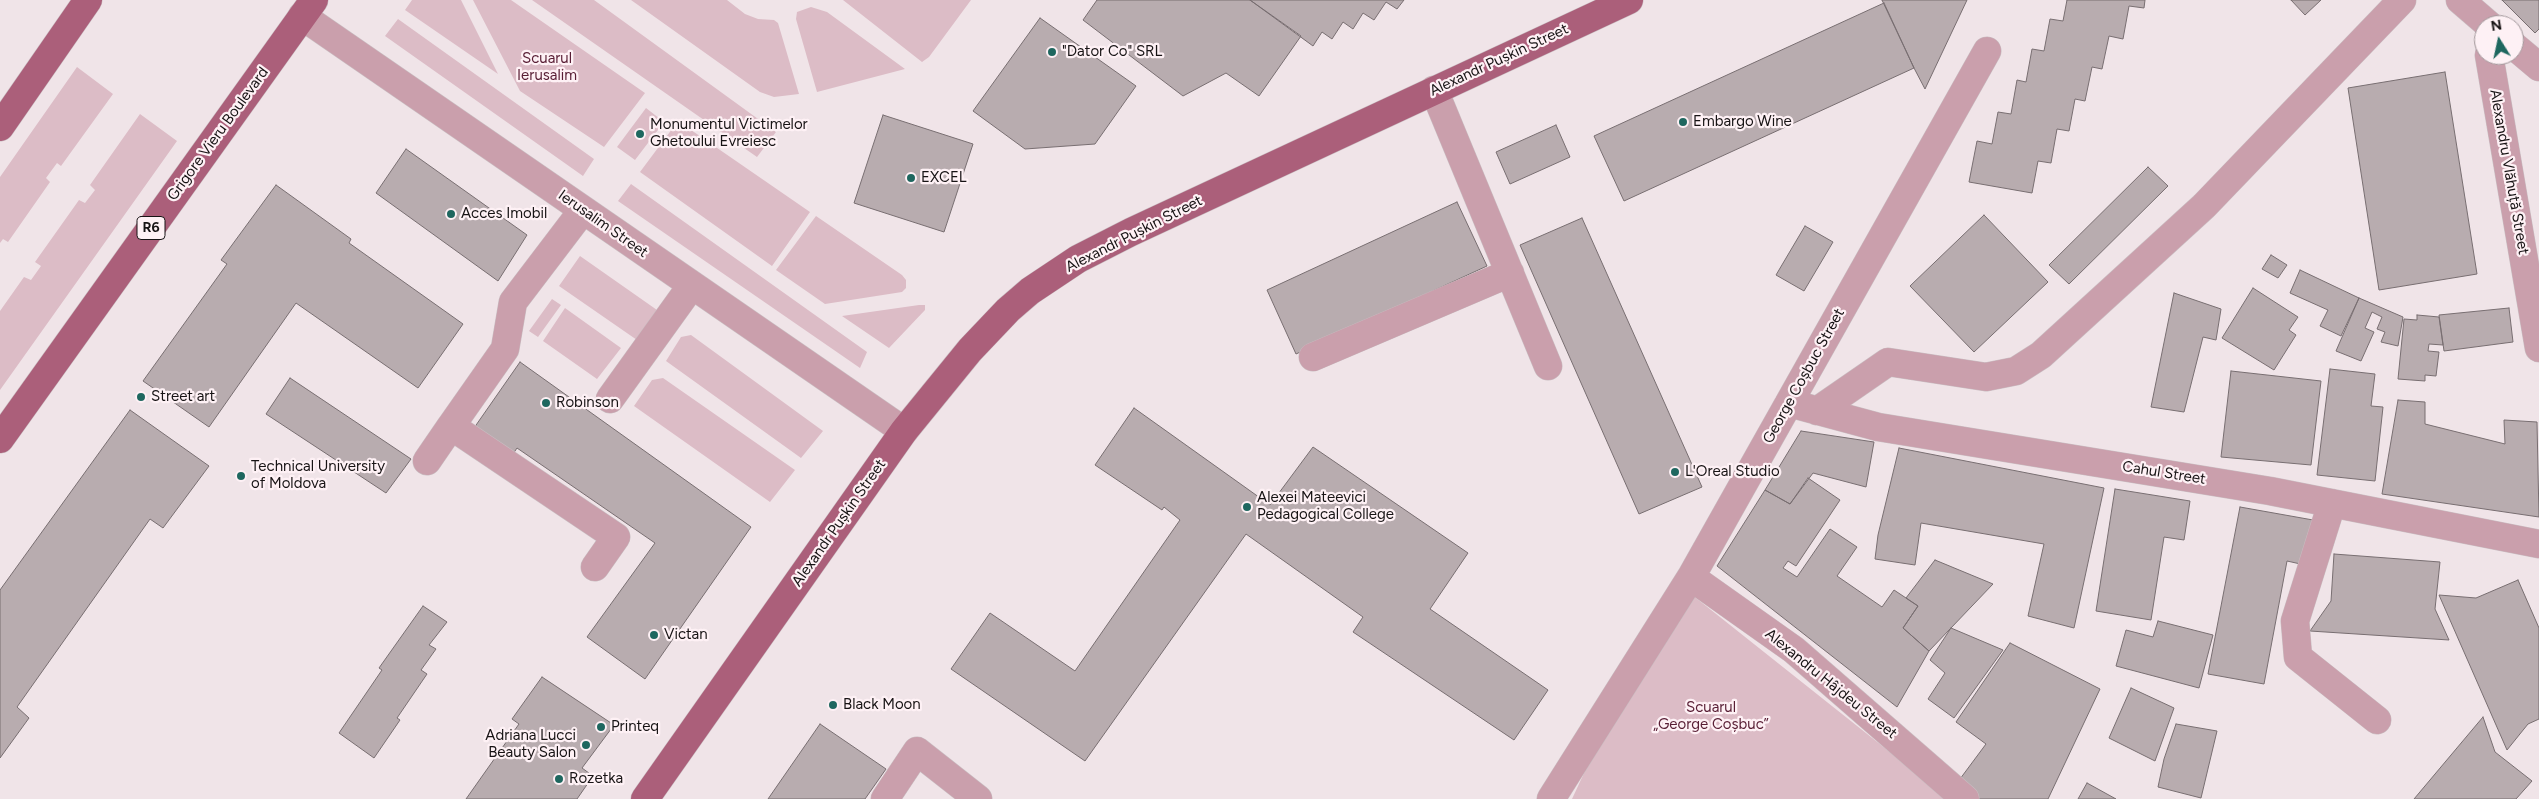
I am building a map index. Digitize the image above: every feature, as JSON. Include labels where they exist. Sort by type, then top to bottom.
[{"type":"main road","points":[[0,127],[88,0]]},
{"type":"main road","name":"Alexandr Pușkin Street","points":[[645,799],[904,431],[987,330],[1030,291],[1063,269],[1132,232],[1629,0]]},
{"type":"main road","name":"Grigore Vieru Boulevard","points":[[0,439],[308,8]]},
{"type":"street","points":[[1817,411],[1888,362],[1986,377],[2016,371],[2040,354],[2204,206],[2402,0]]},
{"type":"street","points":[[2460,0],[2476,15]]},
{"type":"street","name":"Ierusalim Street","points":[[308,8],[583,210],[904,431]]},
{"type":"street","name":"George Coșbuc Street","points":[[1551,799],[1691,576],[1987,52]]},
{"type":"street","points":[[2524,54],[2539,67]]},
{"type":"street","name":"Alexandru Vlăhuță Street","points":[[2491,65],[2539,348]]},
{"type":"street","points":[[1434,90],[1548,366]]},
{"type":"street","points":[[427,461],[505,349],[513,302],[583,210]]},
{"type":"street","points":[[1312,357],[1510,273]]},
{"type":"street","points":[[610,399],[692,285]]},
{"type":"street","name":"Cahul Street","points":[[1789,403],[1878,427],[2270,491],[2539,544]]},
{"type":"street","points":[[451,426],[616,537],[594,567]]},
{"type":"street","points":[[2332,503],[2295,622],[2298,657],[2378,720]]},
{"type":"street","name":"Alexandru Hâjdeu Street","points":[[1691,576],[1794,650],[1965,799]]},
{"type":"street","points":[[885,799],[917,751],[978,799]]},
{"type":"green space","name":"Scuarul Ierusalim","points":[[412,0],[461,0],[498,74],[405,10]]},
{"type":"green space","name":"Scuarul Ierusalim","points":[[473,0],[511,0],[645,93],[604,147],[520,91]]},
{"type":"green space","points":[[532,0],[594,0],[776,132],[757,157]]},
{"type":"green space","points":[[631,0],[727,0],[745,14],[758,19],[774,20],[778,23],[799,94],[774,97],[760,92]]},
{"type":"green space","points":[[843,0],[971,0],[929,57],[922,62]]},
{"type":"green space","points":[[811,7],[827,12],[905,69],[817,92],[796,19],[797,12]]},
{"type":"green space","name":"Scuarul Ierusalim","points":[[398,19],[594,159],[583,176],[385,36]]},
{"type":"green space","points":[[77,67],[113,94],[61,166],[57,163],[46,178],[50,182],[8,242],[3,239],[0,243],[0,177]]},
{"type":"green space","points":[[646,108],[664,122],[635,160],[617,147]]},
{"type":"green space","points":[[140,114],[177,141],[0,390],[0,311],[24,277],[31,280],[41,266],[35,262],[79,200],[85,203],[95,190],[90,185]]},
{"type":"green space","points":[[678,121],[810,212],[772,266],[640,172]]},
{"type":"green space","points":[[631,184],[867,352],[860,368],[618,201]]},
{"type":"green space","points":[[816,216],[902,275],[906,280],[906,288],[902,292],[825,304],[776,270]]},
{"type":"green space","points":[[580,256],[657,310],[637,340],[559,286]]},
{"type":"green space","points":[[552,299],[561,305],[538,337],[529,331]]},
{"type":"green space","points":[[925,305],[925,310],[889,348],[842,316]]},
{"type":"green space","points":[[565,308],[621,348],[597,379],[543,341]]},
{"type":"green space","points":[[691,335],[823,431],[801,458],[666,361],[681,337]]},
{"type":"green space","points":[[663,378],[795,470],[770,502],[634,406],[652,380]]},
{"type":"green space","name":"Scuarul „George Coșbuc”","points":[[1691,594],[1949,799],[1572,799],[1611,715]]},
{"type":"building","points":[[1097,0],[1250,0],[1301,36],[1259,96],[1226,73],[1183,96],[1083,20]]},
{"type":"building","points":[[1250,0],[1404,0],[1397,9],[1386,2],[1374,20],[1363,13],[1353,29],[1343,22],[1332,39],[1322,32],[1313,46]]},
{"type":"building","points":[[1882,0],[1967,0],[1925,89],[1914,68]]},
{"type":"building","points":[[2067,0],[2145,0],[2144,8],[2129,6],[2123,39],[2109,36],[2102,69],[2092,67],[2085,101],[2075,99],[2069,131],[2057,129],[2051,163],[2038,161],[2032,193],[1969,182],[1977,141],[1992,144],[1998,112],[2011,114],[2017,80],[2026,82],[2032,49],[2044,51],[2050,19],[2063,21]]},
{"type":"building","points":[[2291,0],[2321,0],[2305,15]]},
{"type":"building","points":[[2502,0],[2539,0],[2539,29],[2535,33],[2524,22],[2524,15],[2517,15]]},
{"type":"building","points":[[1884,3],[1914,68],[1624,201],[1594,136]]},
{"type":"building","name":"\"Dator Co\" SRL","points":[[1040,18],[1136,86],[1095,144],[1025,149],[973,111]]},
{"type":"building","points":[[2445,72],[2477,274],[2379,290],[2348,88]]},
{"type":"building","points":[[883,115],[973,144],[944,232],[854,203]]},
{"type":"building","points":[[1556,125],[1570,157],[1510,184],[1496,152]]},
{"type":"building","name":"Acces Imobil","points":[[406,149],[527,235],[498,281],[376,193]]},
{"type":"building","points":[[2148,167],[2168,186],[2069,284],[2049,265]]},
{"type":"building","points":[[276,185],[351,239],[349,243],[463,324],[418,388],[296,303],[209,427],[143,381],[227,264],[221,260]]},
{"type":"building","points":[[1457,202],[1487,266],[1296,354],[1267,290]]},
{"type":"building","points":[[1984,215],[2048,282],[1974,352],[1910,286]]},
{"type":"building","points":[[1582,218],[1702,487],[1639,514],[1520,245]]},
{"type":"building","points":[[1805,226],[1833,242],[1804,291],[1776,275]]},
{"type":"building","points":[[2271,255],[2287,265],[2278,278],[2262,269]]},
{"type":"building","points":[[2300,270],[2359,298],[2341,336],[2320,326],[2328,310],[2290,293]]},
{"type":"building","points":[[2253,288],[2298,317],[2289,330],[2296,335],[2274,370],[2222,338]]},
{"type":"building","points":[[2174,293],[2221,309],[2216,340],[2203,337],[2184,412],[2151,407]]},
{"type":"building","points":[[2359,298],[2403,317],[2398,346],[2381,342],[2385,332],[2377,329],[2382,317],[2372,312],[2365,328],[2374,332],[2361,361],[2336,351]]},
{"type":"building","points":[[2509,308],[2513,342],[2444,351],[2439,315]]},
{"type":"building","points":[[2417,315],[2439,317],[2443,345],[2429,344],[2428,351],[2439,352],[2436,376],[2425,375],[2425,381],[2398,379],[2404,319],[2417,320]]},
{"type":"building","points":[[520,362],[751,527],[645,679],[587,637],[655,543],[517,448],[513,454],[474,428]]},
{"type":"building","points":[[2330,369],[2375,374],[2371,406],[2383,407],[2375,481],[2317,475]]},
{"type":"building","points":[[2231,371],[2321,381],[2311,465],[2221,457]]},
{"type":"building","points":[[290,378],[411,459],[386,493],[266,414]]},
{"type":"building","points":[[2398,400],[2425,402],[2425,424],[2505,444],[2504,420],[2537,422],[2539,517],[2382,494]]},
{"type":"building","points":[[1134,408],[1270,505],[1313,447],[1468,553],[1430,609],[1548,690],[1514,740],[1353,632],[1363,617],[1246,534],[1085,761],[951,669],[990,613],[1075,671],[1180,520],[1164,507],[1162,510],[1095,465]]},
{"type":"building","points":[[130,410],[209,466],[163,528],[150,519],[17,707],[29,718],[0,758],[0,590]]},
{"type":"building","points":[[1801,431],[1874,442],[1866,487],[1813,473],[1790,504],[1765,490]]},
{"type":"building","points":[[1899,448],[2104,488],[2074,628],[2028,616],[2044,544],[1921,523],[1915,565],[1875,559],[1878,535]]},
{"type":"building","points":[[1808,478],[1840,500],[1796,566],[1788,561],[1783,568],[1797,577],[1830,529],[1857,547],[1837,576],[1882,607],[1894,590],[1918,606],[1903,628],[1929,651],[1897,707],[1717,566],[1765,490],[1790,504]]},
{"type":"building","points":[[2115,489],[2190,501],[2184,540],[2164,537],[2151,620],[2096,611]]},
{"type":"building","points":[[2240,507],[2313,520],[2305,565],[2287,561],[2264,684],[2208,674]]},
{"type":"building","points":[[2334,554],[2440,562],[2435,609],[2449,640],[2310,631],[2331,601]]},
{"type":"building","points":[[1935,560],[1993,584],[1929,651],[1903,628],[1918,606],[1906,598]]},
{"type":"building","points":[[2518,580],[2539,628],[2539,719],[2528,724],[2507,750],[2439,595],[2476,598]]},
{"type":"building","points":[[423,606],[447,622],[429,645],[436,649],[421,670],[427,674],[397,718],[400,720],[374,758],[339,733],[382,670],[379,668]]},
{"type":"building","points":[[2158,621],[2213,635],[2199,688],[2116,666],[2126,630],[2153,637]]},
{"type":"building","points":[[1951,628],[2003,650],[1954,718],[1928,699],[1945,673],[1930,660]]},
{"type":"building","points":[[2010,643],[2100,689],[2048,799],[1978,799],[1957,783],[1986,744],[1956,722]]},
{"type":"building","points":[[542,677],[614,725],[582,768],[593,776],[577,799],[466,799],[519,724],[512,719]]},
{"type":"building","points":[[2131,688],[2174,708],[2155,761],[2109,738]]},
{"type":"building","points":[[2483,717],[2495,752],[2532,781],[2516,799],[2414,799]]},
{"type":"building","points":[[820,724],[886,769],[865,799],[768,799]]},
{"type":"building","points":[[2176,724],[2217,731],[2201,798],[2158,787],[2164,759]]},
{"type":"building","points":[[2087,783],[2116,799],[2078,799]]},
{"type":"place","name":"\"Dator Co\" SRL","points":[[1052,52]]},
{"type":"place","name":"Embargo Wine","points":[[1683,122]]},
{"type":"place","name":"Monumentul Victimelor Ghetoului Evreiesc","points":[[640,134]]},
{"type":"place","name":"EXCEL","points":[[911,178]]},
{"type":"place","name":"Acces Imobil","points":[[451,214]]},
{"type":"place","name":"Street art","points":[[141,397]]},
{"type":"place","name":"Robinson","points":[[546,403]]},
{"type":"place","name":"L'Oreal Studio","points":[[1675,472]]},
{"type":"place","name":"Technical University of Moldova","points":[[241,476]]},
{"type":"place","name":"Alexei Mateevici Pedagogical College","points":[[1247,507]]},
{"type":"place","name":"Victan","points":[[654,635]]},
{"type":"place","name":"Black Moon","points":[[833,705]]},
{"type":"place","name":"Printeq","points":[[601,727]]},
{"type":"place","name":"Adriana Lucci Beauty Salon","points":[[586,745]]},
{"type":"place","name":"Rozetka","points":[[559,779]]}]
